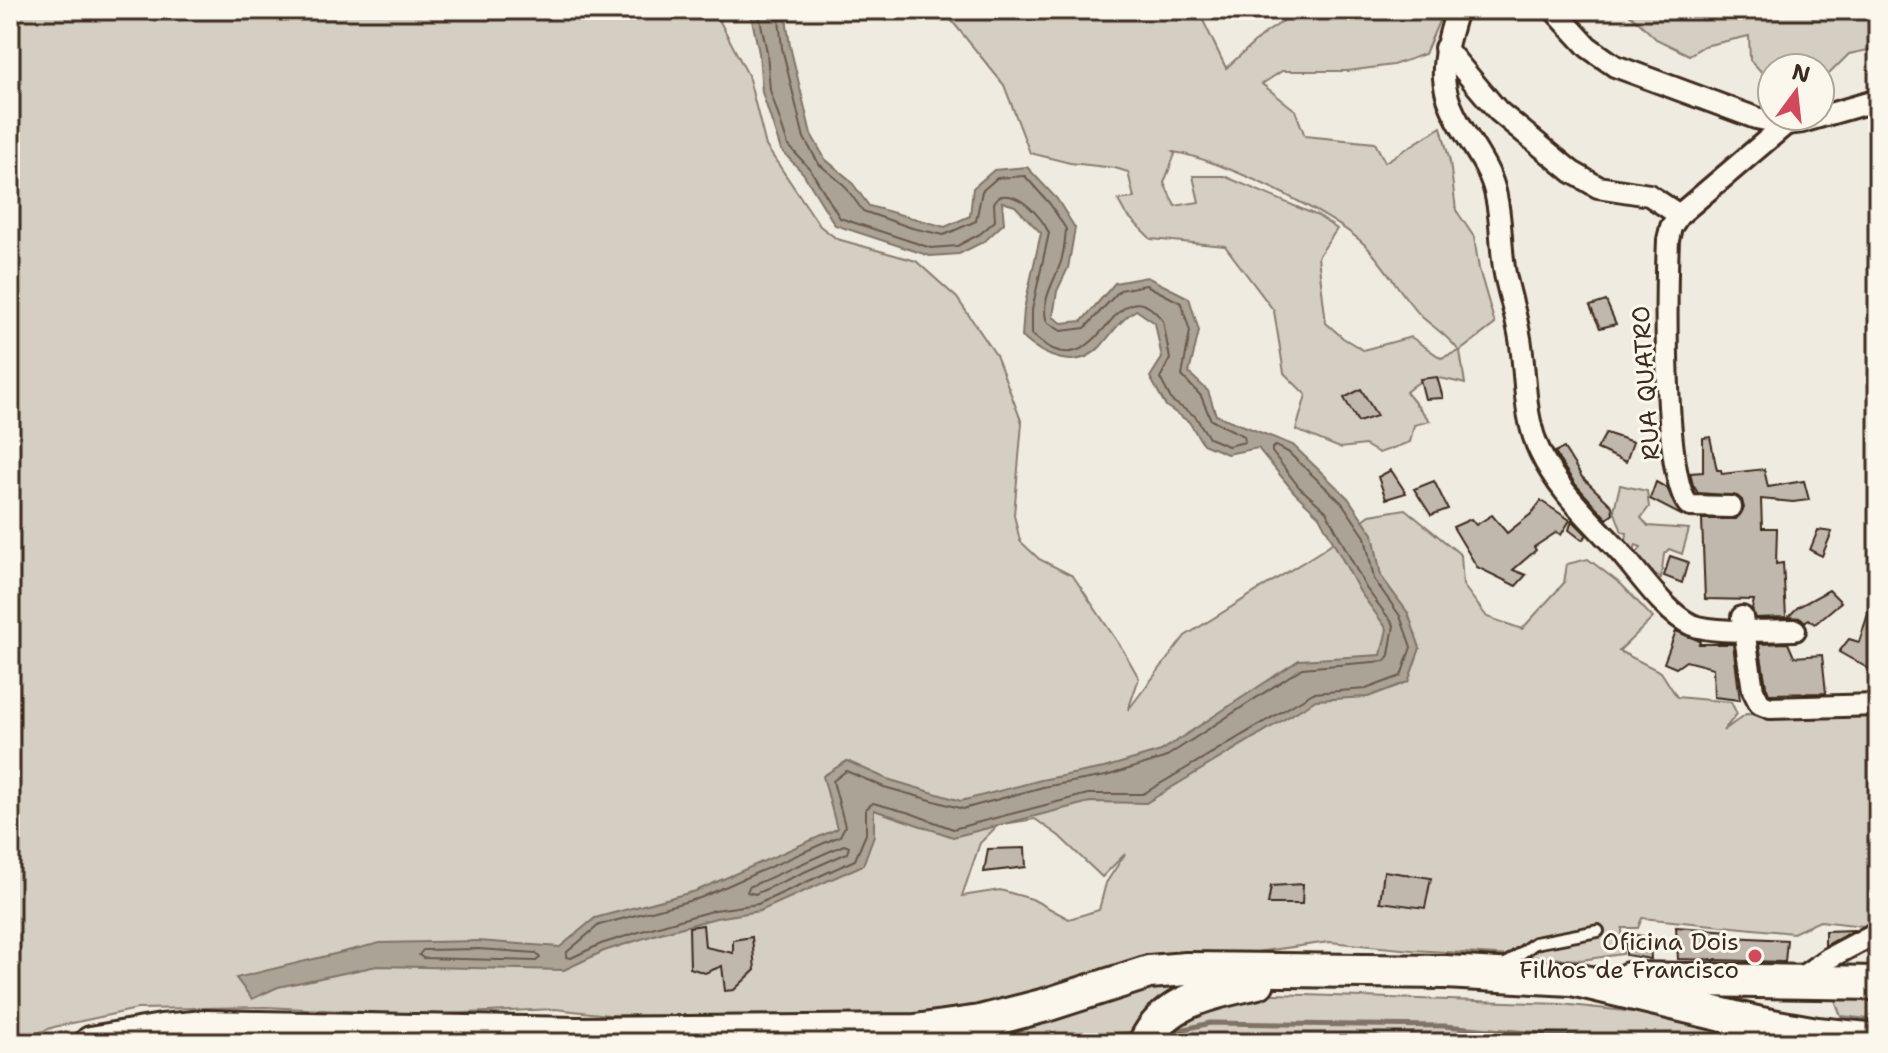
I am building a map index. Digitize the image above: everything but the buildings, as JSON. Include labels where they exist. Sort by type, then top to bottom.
[{"type":"highway","points":[[91,1043],[205,1027],[576,1034],[915,1031],[980,1022],[1149,972],[1186,969],[1572,979],[1865,982]]},
{"type":"highway","points":[[1145,1043],[1156,1023],[1167,1014],[1208,993],[1312,971]]},
{"type":"highway","points":[[1572,979],[1761,1024],[1878,1040]]},
{"type":"street","points":[[1457,10],[1445,48],[1444,90],[1496,192],[1506,277],[1521,344],[1528,415],[1539,451],[1558,484],[1672,610],[1695,626],[1743,623],[1795,630]]},
{"type":"street","points":[[1554,10],[1588,47],[1615,66],[1756,116]]},
{"type":"street","points":[[1445,48],[1498,111],[1572,172],[1598,187],[1649,195],[1679,215],[1777,132]]},
{"type":"street","points":[[1836,112],[1878,100]]},
{"type":"street","name":"RUA QUATRO","points":[[1679,215],[1671,227],[1668,240],[1665,325],[1675,456],[1685,502],[1696,507],[1731,507]]},
{"type":"street","points":[[1743,623],[1757,702],[1764,706],[1878,705]]},
{"type":"street","points":[[1796,981],[1829,958],[1878,932]]},
{"type":"street","points":[[1829,958],[1835,973],[1865,982]]},
{"type":"lane","points":[[1492,975],[1535,943],[1598,931]]},
{"type":"shaded area","points":[[10,10],[714,10],[748,75],[766,146],[820,226],[837,239],[916,261],[957,298],[996,355],[1022,423],[1014,515],[1020,541],[1039,559],[1073,576],[1123,650],[1139,678],[1128,710],[1185,636],[1321,551],[1370,515],[1405,509],[1461,555],[1463,585],[1487,617],[1522,629],[1564,583],[1567,564],[1588,559],[1622,585],[1653,618],[1619,651],[1661,672],[1677,697],[1731,702],[1737,714],[1723,731],[1746,714],[1878,716],[1878,918],[1863,926],[1820,921],[1793,933],[1642,918],[1638,928],[1622,928],[1623,954],[1581,960],[1329,942],[1242,954],[967,1013],[865,1020],[609,1015],[555,1009],[422,1015],[266,1007],[137,1009],[54,1027],[10,1043]],"holes":[[[1035,819],[1059,836],[1102,877],[1125,854],[1106,883],[1099,910],[1069,919],[1032,899],[1000,890],[962,896],[980,843],[998,825]]]},
{"type":"shaded area","points":[[943,10],[1198,10],[1226,68],[1264,34],[1300,10],[1436,10],[1442,14],[1425,54],[1393,65],[1348,71],[1282,71],[1262,84],[1295,110],[1305,136],[1375,143],[1385,162],[1441,127],[1450,162],[1456,210],[1474,237],[1479,269],[1495,324],[1460,351],[1465,384],[1434,378],[1421,381],[1406,392],[1430,421],[1414,425],[1410,442],[1379,453],[1365,445],[1340,448],[1296,430],[1306,395],[1284,373],[1274,311],[1225,246],[1151,239],[1125,213],[1118,200],[1134,198],[1128,172],[1030,153],[1004,85]],"holes":[[[1173,152],[1193,156],[1274,189],[1349,232],[1373,254],[1423,318],[1459,351],[1441,358],[1411,337],[1363,350],[1343,338],[1326,323],[1318,257],[1337,229],[1318,216],[1224,176],[1193,176],[1199,202],[1175,206],[1164,183],[1175,154]]]},
{"type":"shaded area","points":[[1621,10],[1878,10],[1878,48],[1849,54],[1836,67],[1836,52],[1756,52],[1756,66],[1750,60],[1749,36],[1704,46],[1689,55],[1656,39]]},
{"type":"shaded area","points":[[1620,485],[1647,491],[1649,507],[1641,518],[1648,526],[1689,529],[1682,554],[1669,549],[1664,554],[1661,578],[1645,566],[1637,553],[1641,547],[1636,545],[1634,550],[1626,542],[1627,533],[1622,532],[1614,510]]},
{"type":"shaded area","points":[[1189,978],[1251,978],[1156,1009],[1134,1026],[1133,1043],[926,1043],[1065,1015]]},
{"type":"shaded area","points":[[1248,993],[1561,1004],[1662,1015],[1786,1043],[1153,1043],[1210,1003]]},
{"type":"shaded area","points":[[1878,994],[1878,1020],[1841,1016],[1837,998]]},
{"type":"water","points":[[750,10],[785,10],[790,46],[811,134],[825,159],[850,180],[869,206],[945,227],[970,216],[973,188],[994,170],[1027,167],[1057,199],[1075,228],[1068,268],[1057,291],[1053,317],[1062,323],[1082,321],[1115,283],[1147,277],[1189,298],[1199,331],[1189,373],[1208,391],[1216,415],[1293,445],[1348,498],[1373,534],[1381,576],[1408,613],[1420,648],[1408,682],[1368,697],[1316,700],[1146,803],[1090,802],[953,837],[874,810],[874,835],[863,865],[760,911],[716,918],[657,934],[604,951],[564,970],[377,966],[278,987],[252,999],[236,978],[380,943],[478,941],[560,947],[595,918],[696,891],[837,829],[823,776],[847,761],[887,779],[961,801],[1041,780],[1104,768],[1161,751],[1299,660],[1381,655],[1387,629],[1360,592],[1319,516],[1294,492],[1258,448],[1227,454],[1203,444],[1189,422],[1166,406],[1150,377],[1162,358],[1155,323],[1136,310],[1092,354],[1071,360],[1050,355],[1022,337],[1024,309],[1041,233],[1015,206],[1002,202],[1004,223],[985,241],[959,254],[930,256],[835,225],[803,173],[781,150],[762,92],[759,53]]},
{"type":"waterway","points":[[1168,1033],[1210,1023],[1444,1026],[1653,1043]]},
{"type":"waterway","points":[[1009,1043],[1137,1033]]},
{"type":"place","name":"Oficina Dois Filhos de Francisco","points":[[1755,956]]}]
